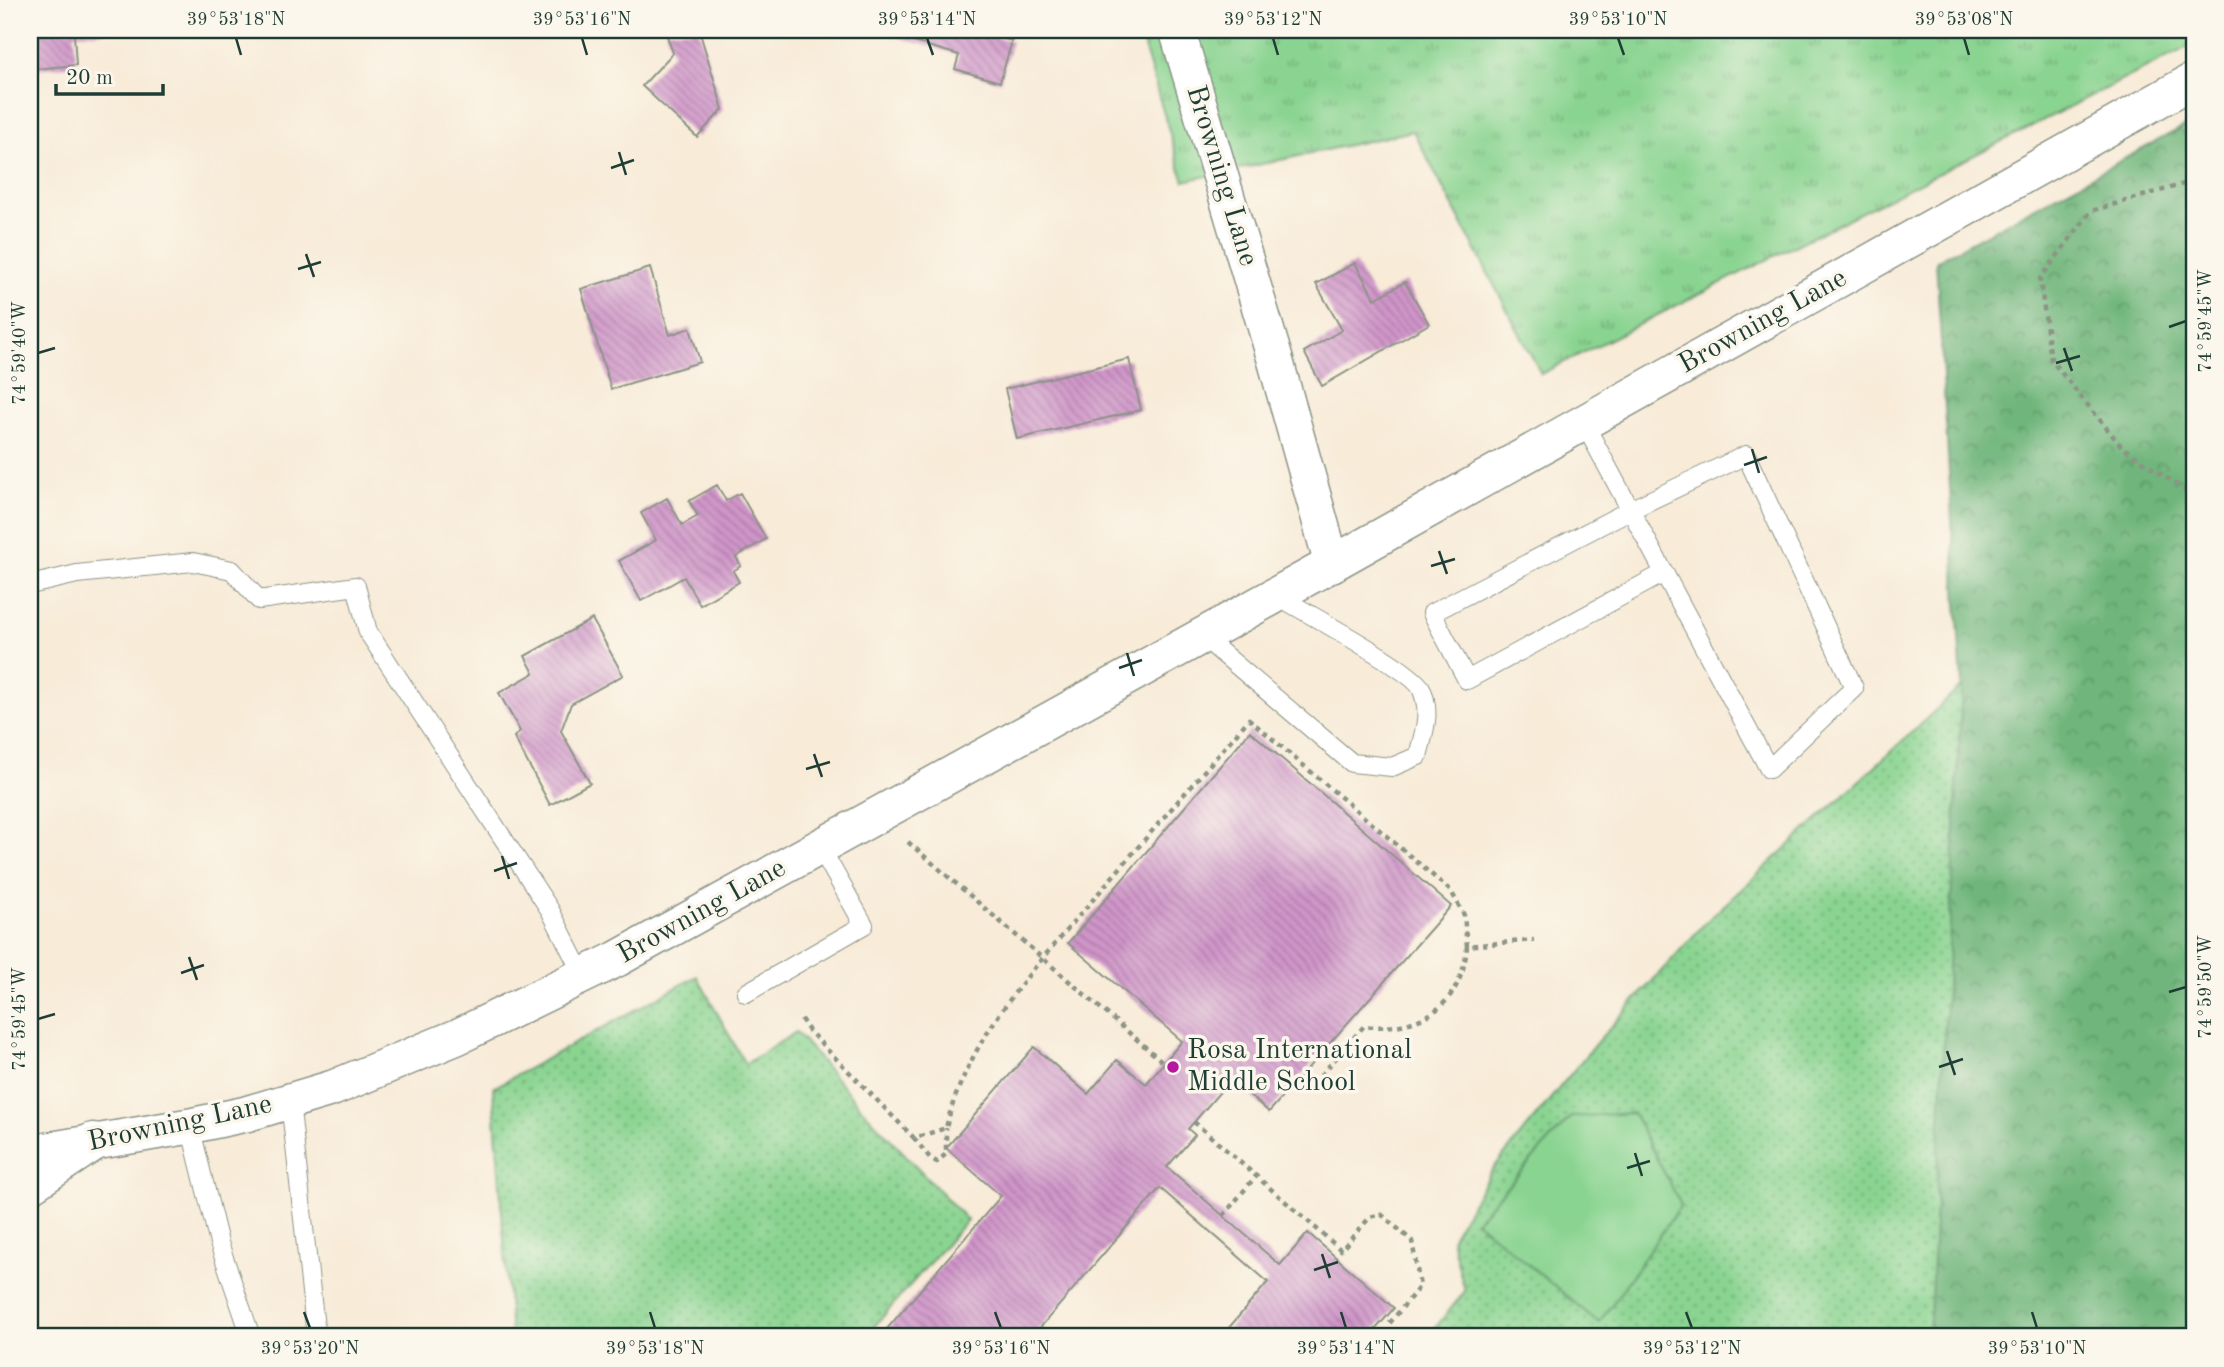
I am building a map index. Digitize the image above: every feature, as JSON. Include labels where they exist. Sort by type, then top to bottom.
[{"type":"street","name":"Browning Lane","points":[[1177,30],[1275,359],[1332,564]]},
{"type":"street","name":"Browning Lane","points":[[30,1153],[246,1114],[333,1088],[457,1037],[617,959],[1332,564],[2194,80]]},
{"type":"street","points":[[30,1184],[93,1142]]},
{"type":"lane","points":[[1584,423],[1630,510],[1664,573],[1769,769],[1854,688],[1746,455],[1630,510],[1433,613],[1467,680],[1664,573]]},
{"type":"lane","points":[[30,585],[78,574],[193,562],[232,570],[259,600],[356,586],[368,632],[550,910],[583,975]]},
{"type":"lane","points":[[1202,636],[1352,763],[1392,767],[1418,756],[1428,719],[1420,686],[1395,666],[1276,595]]},
{"type":"lane","points":[[746,993],[864,925],[820,847]]},
{"type":"lane","points":[[290,1101],[316,1337]]},
{"type":"lane","points":[[190,1126],[219,1243],[251,1337]]},
{"type":"path","points":[[2194,181],[2091,211],[2040,279],[2051,360],[2122,447],[2194,497]]},
{"type":"path","points":[[801,1019],[809,1031],[915,1138],[930,1158],[937,1162],[946,1154],[946,1128],[958,1085],[977,1049],[1043,958],[1249,719],[1451,891],[1464,915],[1467,946],[1461,979],[1438,1009],[1421,1020],[1401,1027],[1364,1026],[1314,1083]]},
{"type":"path","points":[[908,842],[1164,1063]]},
{"type":"path","points":[[1467,946],[1534,940]]},
{"type":"path","points":[[1194,1122],[1341,1250],[1370,1217],[1381,1214],[1412,1241],[1420,1286],[1389,1324]]},
{"type":"path","points":[[915,1138],[946,1128]]},
{"type":"path","points":[[1223,1216],[1256,1176]]},
{"type":"green space","points":[[1139,30],[2194,30],[2194,44],[1541,374],[1413,131],[1184,181]]},
{"type":"green space","points":[[2194,121],[2194,1337],[1929,1337],[1962,686],[1936,261]]},
{"type":"green space","points":[[1962,686],[1929,1337],[1428,1337],[1465,1291],[1451,1239],[1492,1170],[1597,1042],[1706,922]]},
{"type":"green space","points":[[697,976],[745,1064],[796,1032],[863,1110],[967,1220],[865,1337],[511,1337],[493,1088]]},
{"type":"green space","points":[[1633,1113],[1681,1205],[1599,1323],[1476,1221],[1571,1117]]},
{"type":"building","points":[[33,30],[105,32],[74,34],[76,65],[36,69]]},
{"type":"building","points":[[665,30],[699,30],[723,109],[697,137],[642,86],[673,53]]},
{"type":"building","points":[[872,30],[970,30],[1012,41],[1000,82],[955,69],[959,55]]},
{"type":"building","points":[[1355,263],[1375,299],[1405,282],[1429,324],[1322,386],[1304,352],[1342,330],[1316,284]]},
{"type":"building","points":[[650,268],[670,335],[690,328],[700,362],[611,389],[581,289]]},
{"type":"building","points":[[1129,359],[1141,410],[1017,439],[1005,389]]},
{"type":"building","points":[[717,485],[726,501],[740,493],[766,539],[736,557],[741,566],[733,571],[739,582],[700,605],[684,577],[641,601],[619,561],[656,540],[641,513],[667,498],[682,525],[698,516],[689,501]]},
{"type":"building","points":[[592,619],[623,675],[571,704],[561,731],[590,783],[550,805],[514,737],[520,731],[499,693],[534,673],[525,656]]},
{"type":"building","name":"Rosa International Middle School","points":[[1250,731],[1451,906],[1269,1112],[1231,1079],[1188,1129],[1195,1135],[1167,1167],[1280,1265],[1308,1233],[1394,1308],[1369,1337],[1221,1337],[1268,1282],[1160,1188],[1032,1337],[880,1337],[1001,1196],[946,1148],[1034,1047],[1088,1094],[1117,1060],[1146,1084],[1182,1041],[1068,943]]},
{"type":"place","name":"Rosa International Middle School","points":[[1173,1067]]}]
